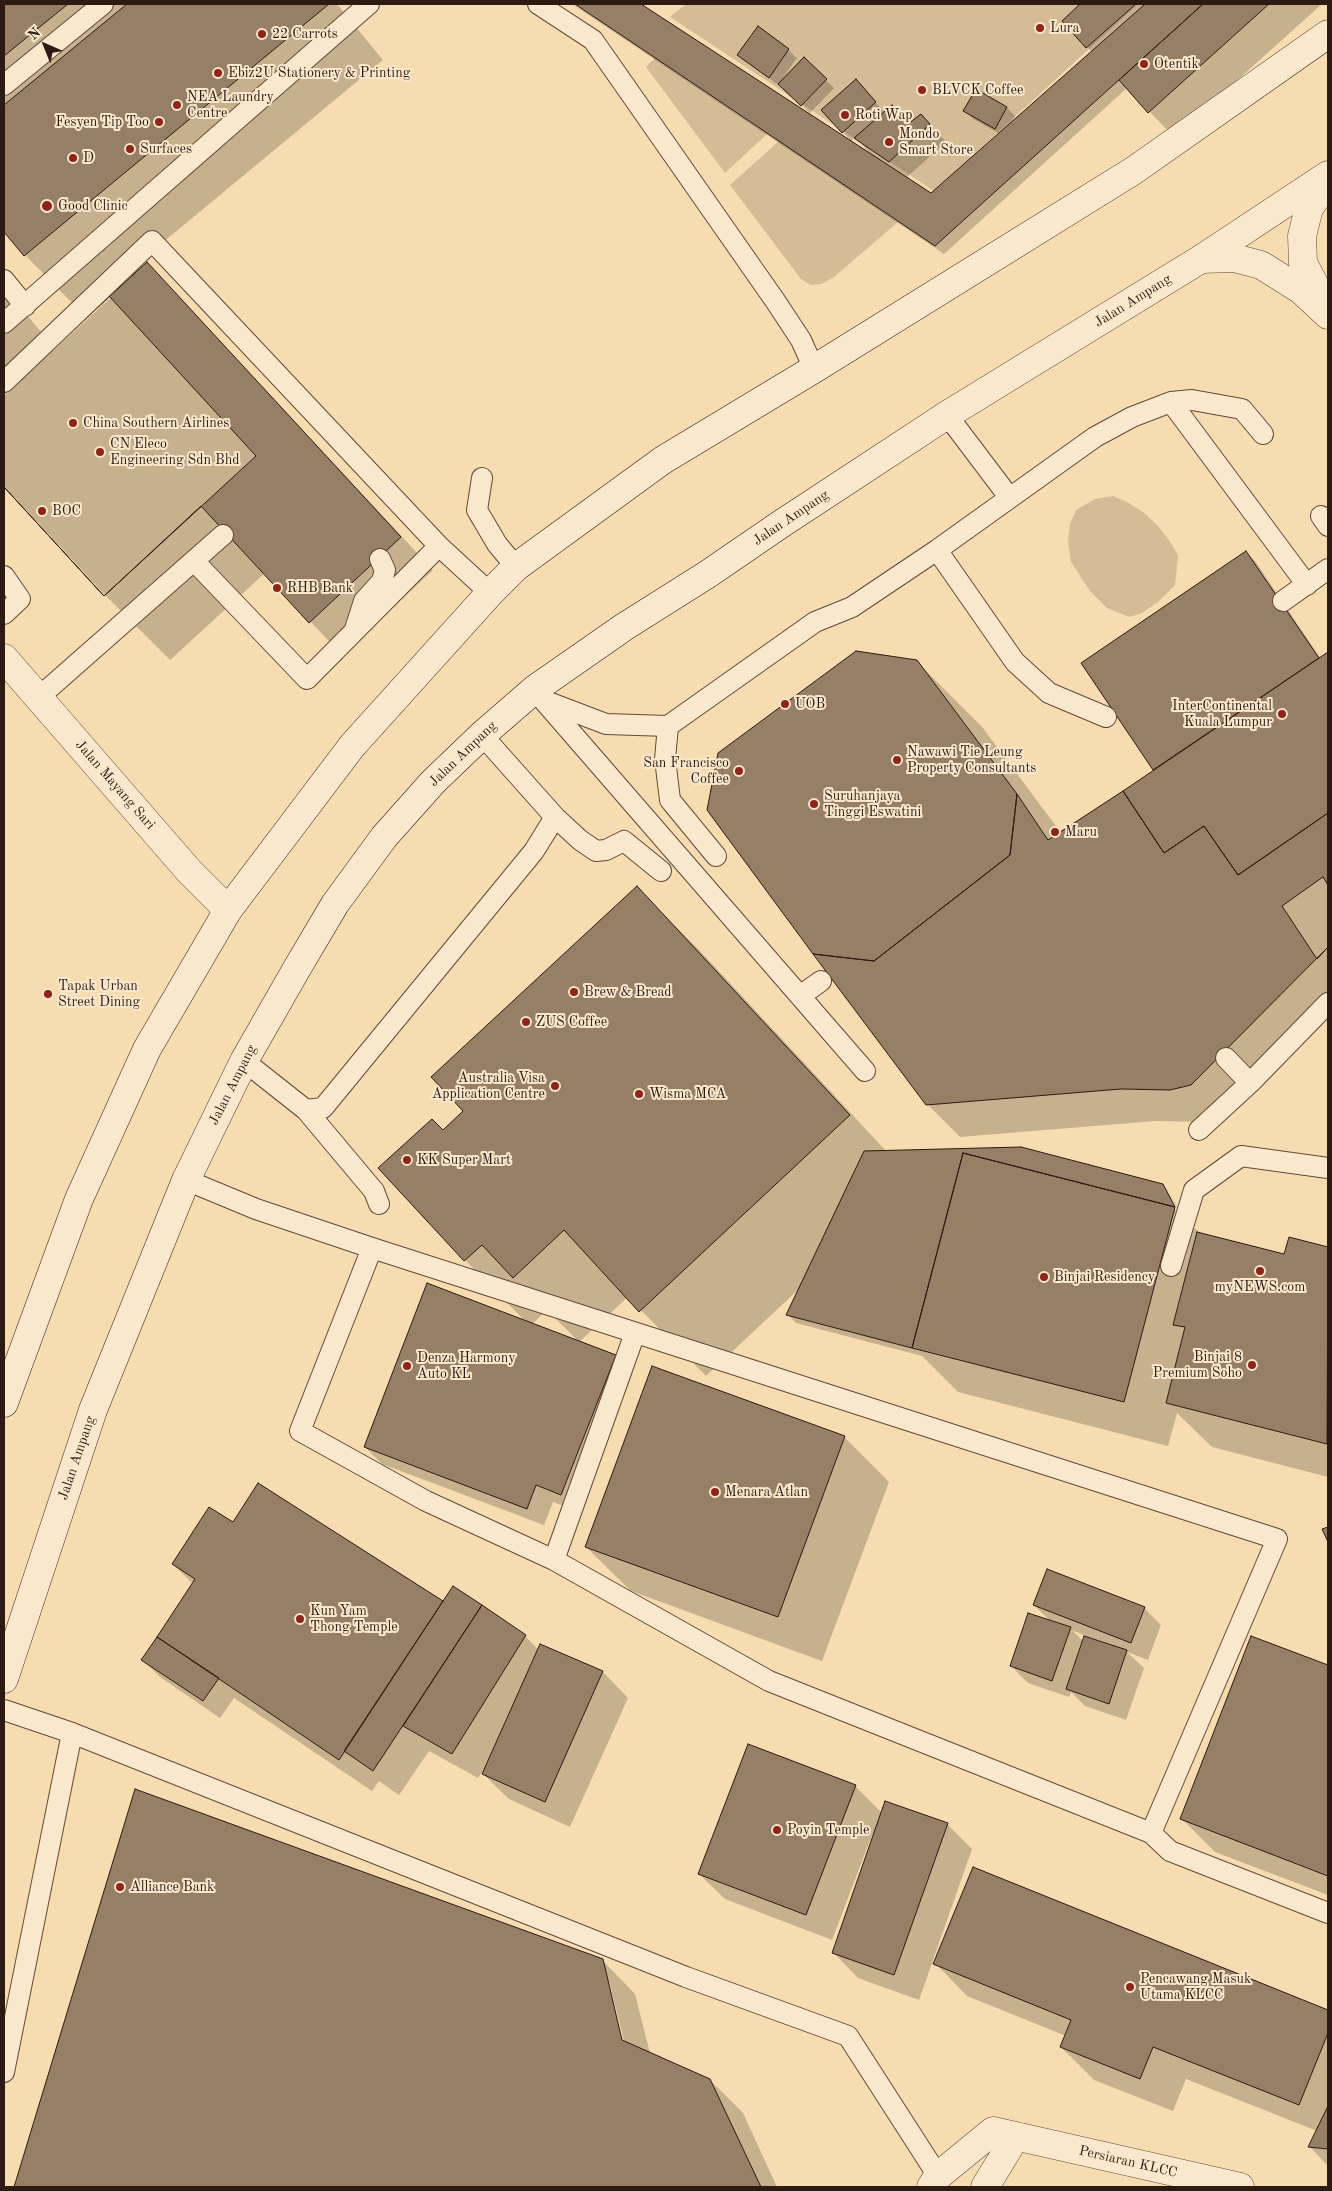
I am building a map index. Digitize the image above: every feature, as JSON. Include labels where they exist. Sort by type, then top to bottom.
[{"type":"main road","points":[[4,1403],[79,1199],[147,1049],[228,910],[352,746],[490,593],[516,567],[663,460],[814,369],[1133,170],[1328,34]]},
{"type":"main road","name":"Jalan Ampang","points":[[4,1679],[79,1447],[186,1180],[244,1061],[335,904],[384,836],[433,782],[482,735],[539,694],[624,627],[708,574],[780,524],[947,415],[1201,259],[1328,175]]},
{"type":"main road","points":[[1328,182],[1309,208],[1302,236],[1303,263],[1328,313]]},
{"type":"main road","points":[[1201,259],[1234,258],[1261,265],[1301,290],[1328,313]]},
{"type":"main road","name":"Jalan Mayang Sari","points":[[4,658],[189,871],[228,910]]},
{"type":"main road","name":"Persiaran KLCC","points":[[934,2181],[993,2131],[1240,2187]]},
{"type":"main road","points":[[985,2187],[1016,2136]]},
{"type":"lane","points":[[4,85],[103,4]]},
{"type":"lane","points":[[4,323],[369,4]]},
{"type":"lane","points":[[538,4],[593,40],[776,302],[800,340],[814,369]]},
{"type":"lane","points":[[4,382],[152,242],[325,438],[490,593]]},
{"type":"lane","points":[[4,280],[24,306]]},
{"type":"lane","points":[[539,694],[606,724],[668,726],[815,622],[1007,494],[1095,437],[1132,417],[1171,402],[1192,400],[1242,409],[1263,434]]},
{"type":"lane","points":[[1171,402],[1307,585]]},
{"type":"lane","points":[[947,415],[1007,494]]},
{"type":"lane","points":[[482,478],[477,510],[496,544],[516,567]]},
{"type":"lane","points":[[815,622],[852,607],[938,550],[1007,494]]},
{"type":"lane","points":[[39,697],[223,535]]},
{"type":"lane","points":[[194,560],[307,679],[440,546]]},
{"type":"lane","points":[[938,550],[1015,662],[1049,693],[1106,718]]},
{"type":"lane","points":[[353,633],[364,602],[382,580],[385,570],[380,559]]},
{"type":"lane","points":[[1283,601],[1328,569]]},
{"type":"lane","points":[[4,576],[20,599],[4,614]]},
{"type":"lane","points":[[539,694],[866,1071]]},
{"type":"lane","points":[[668,726],[665,759],[670,800],[716,856]]},
{"type":"lane","points":[[482,735],[555,817],[580,840],[596,851],[606,850],[624,841],[661,871]]},
{"type":"lane","points":[[306,1110],[323,1108],[534,851],[555,817]]},
{"type":"lane","points":[[800,996],[821,982]]},
{"type":"lane","points":[[1199,1130],[1325,1014]]},
{"type":"lane","points":[[1226,1058],[1250,1083]]},
{"type":"lane","points":[[244,1061],[306,1110],[374,1191],[379,1204]]},
{"type":"lane","points":[[1171,1266],[1194,1190],[1241,1156],[1328,1168]]},
{"type":"lane","points":[[186,1180],[256,1209],[372,1248],[1277,1539],[1152,1833]]},
{"type":"lane","points":[[372,1248],[300,1431],[426,1501],[554,1560],[769,1681],[1152,1833],[1170,1851],[1328,1913]]},
{"type":"lane","points":[[554,1560],[635,1333]]},
{"type":"lane","points":[[4,1710],[72,1733],[686,1977],[848,2036],[934,2181]]},
{"type":"lane","points":[[4,2072],[72,1733]]},
{"type":"shaded area","points":[[686,4],[1138,4],[934,191],[670,17]]},
{"type":"shaded area","points":[[655,58],[767,134],[725,173],[646,67]]},
{"type":"shaded area","points":[[779,141],[898,222],[834,277],[821,284],[811,285],[801,279],[730,185]]},
{"type":"shaded area","points":[[1113,496],[1143,512],[1159,527],[1178,556],[1175,585],[1158,602],[1140,614],[1129,617],[1107,608],[1090,591],[1071,562],[1068,541],[1070,524],[1076,510],[1095,499]]},
{"type":"building","points":[[4,4],[68,4],[4,56]]},
{"type":"building","name":"D","points":[[127,4],[329,4],[24,256],[4,232],[4,105]]},
{"type":"building","points":[[575,4],[641,4],[931,193],[1145,4],[1203,4],[935,246]]},
{"type":"building","points":[[1080,4],[1136,4],[1086,48],[1062,21]]},
{"type":"building","points":[[1203,4],[1269,4],[1148,113],[1119,80]]},
{"type":"building","points":[[758,26],[789,49],[769,78],[737,55]]},
{"type":"building","points":[[804,57],[827,79],[801,106],[778,84]]},
{"type":"building","points":[[856,79],[876,102],[842,133],[821,110]]},
{"type":"building","points":[[976,89],[1007,107],[995,129],[963,111]]},
{"type":"building","points":[[892,105],[909,123],[921,114],[930,124],[889,162],[854,138]]},
{"type":"building","points":[[147,262],[401,537],[309,623],[201,506],[104,596],[4,487],[4,394]]},
{"type":"building","points":[[109,296],[256,456],[104,596],[4,487],[4,394]]},
{"type":"building","points":[[1246,551],[1319,658],[1153,770],[1081,663]]},
{"type":"building","points":[[856,651],[917,660],[1017,794],[1010,855],[874,961],[813,954],[707,810],[718,753]]},
{"type":"building","name":"InterContinental Kuala Lumpur","points":[[1328,652],[1328,813],[1238,875],[1204,826],[1164,853],[1123,791]]},
{"type":"building","points":[[1123,791],[1164,853],[1204,826],[1238,875],[1328,813],[1328,947],[1191,1085],[1170,1090],[1121,1089],[926,1105],[813,954],[874,961],[1010,855],[1017,794],[1048,840]]},
{"type":"building","points":[[1323,877],[1328,885],[1328,947],[1317,959],[1282,906]]},
{"type":"building","name":"Wisma MCA","points":[[637,886],[850,1115],[639,1312],[564,1230],[513,1278],[482,1245],[464,1261],[378,1168],[432,1119],[443,1130],[463,1111],[431,1077]]},
{"type":"building","points":[[1021,1147],[1163,1184],[1175,1207],[963,1153],[912,1348],[786,1315],[864,1151]]},
{"type":"building","name":"Binjai Residency","points":[[963,1153],[1175,1207],[1124,1402],[912,1348]]},
{"type":"building","name":"Binjai 8 Premium Soho","points":[[1197,1232],[1284,1254],[1289,1237],[1328,1247],[1327,1444],[1166,1403],[1185,1327],[1173,1325]]},
{"type":"building","points":[[427,1283],[616,1355],[561,1495],[536,1485],[527,1509],[364,1447]]},
{"type":"building","name":"Menara Atlan","points":[[652,1366],[845,1436],[778,1617],[585,1547]]},
{"type":"building","name":"Kun Yam Thong Temple","points":[[258,1483],[443,1601],[339,1760],[157,1637],[195,1579],[172,1564],[209,1507],[233,1522]]},
{"type":"building","points":[[1328,1527],[1328,1542],[1322,1529]]},
{"type":"building","points":[[1047,1569],[1145,1607],[1131,1643],[1033,1605]]},
{"type":"building","points":[[453,1586],[482,1605],[373,1771],[344,1751]]},
{"type":"building","points":[[482,1605],[526,1635],[452,1754],[403,1726]]},
{"type":"building","points":[[1028,1613],[1071,1627],[1052,1681],[1010,1666]]},
{"type":"building","points":[[1084,1636],[1127,1650],[1109,1704],[1066,1689]]},
{"type":"building","points":[[1251,1636],[1328,1665],[1328,1876],[1180,1819]]},
{"type":"building","points":[[157,1637],[219,1678],[203,1701],[141,1660]]},
{"type":"building","points":[[540,1644],[603,1671],[545,1802],[482,1774]]},
{"type":"building","name":"Poyin Temple","points":[[748,1744],[856,1785],[806,1915],[698,1874]]},
{"type":"building","points":[[135,1789],[603,1959],[622,2040],[710,2079],[761,2187],[14,2187]]},
{"type":"building","points":[[885,1801],[948,1823],[894,1975],[832,1953]]},
{"type":"building","name":"Pencawang Masuk Utama KLCC","points":[[973,1867],[1328,2010],[1328,2033],[1299,2105],[1153,2047],[1140,2079],[1060,2047],[1071,2020],[933,1964]]},
{"type":"building","points":[[1328,2106],[1328,2149],[1308,2147]]},
{"type":"place","name":"Lura","points":[[1040,28]]},
{"type":"place","name":"22 Carrots","points":[[262,34]]},
{"type":"place","name":"Otentik","points":[[1144,64]]},
{"type":"place","name":"Ebiz2U Stationery & Printing","points":[[218,73]]},
{"type":"place","name":"BLVCK Coffee","points":[[922,90]]},
{"type":"place","name":"NEA Laundry Centre","points":[[177,105]]},
{"type":"place","name":"Roti Wap","points":[[845,115]]},
{"type":"place","name":"Fesyen Tip Too","points":[[159,122]]},
{"type":"place","name":"Mondo Smart Store","points":[[889,142]]},
{"type":"place","name":"Surfaces","points":[[130,149]]},
{"type":"place","name":"D","points":[[73,158]]},
{"type":"place","name":"Good Clinic","points":[[47,206]]},
{"type":"place","name":"China Southern Airlines","points":[[73,423]]},
{"type":"place","name":"CN Eleco Engineering Sdn Bhd","points":[[100,452]]},
{"type":"place","name":"BOC","points":[[42,511]]},
{"type":"place","name":"RHB Bank","points":[[277,588]]},
{"type":"place","name":"UOB","points":[[785,704]]},
{"type":"place","name":"InterContinental Kuala Lumpur","points":[[1282,714]]},
{"type":"place","name":"Nawawi Tie Leung Property Consultants","points":[[897,760]]},
{"type":"place","name":"San Francisco Coffee","points":[[739,771]]},
{"type":"place","name":"Suruhanjaya Tinggi Eswatini","points":[[814,804]]},
{"type":"place","name":"Maru","points":[[1055,832]]},
{"type":"place","name":"Brew & Bread","points":[[574,992]]},
{"type":"place","name":"Tapak Urban Street Dining","points":[[48,994]]},
{"type":"place","name":"ZUS Coffee","points":[[526,1022]]},
{"type":"place","name":"Australia Visa Application Centre","points":[[555,1086]]},
{"type":"place","name":"Wisma MCA","points":[[639,1094]]},
{"type":"place","name":"KK Super Mart","points":[[407,1160]]},
{"type":"place","name":"myNEWS.com","points":[[1260,1271]]},
{"type":"place","name":"Binjai Residency","points":[[1044,1277]]},
{"type":"place","name":"Binjai 8 Premium Soho","points":[[1252,1365]]},
{"type":"place","name":"Denza Harmony Auto KL","points":[[407,1366]]},
{"type":"place","name":"Menara Atlan","points":[[715,1492]]},
{"type":"place","name":"Kun Yam Thong Temple","points":[[300,1619]]},
{"type":"place","name":"Poyin Temple","points":[[777,1830]]},
{"type":"place","name":"Alliance Bank","points":[[120,1887]]},
{"type":"place","name":"Pencawang Masuk Utama KLCC","points":[[1130,1987]]}]
